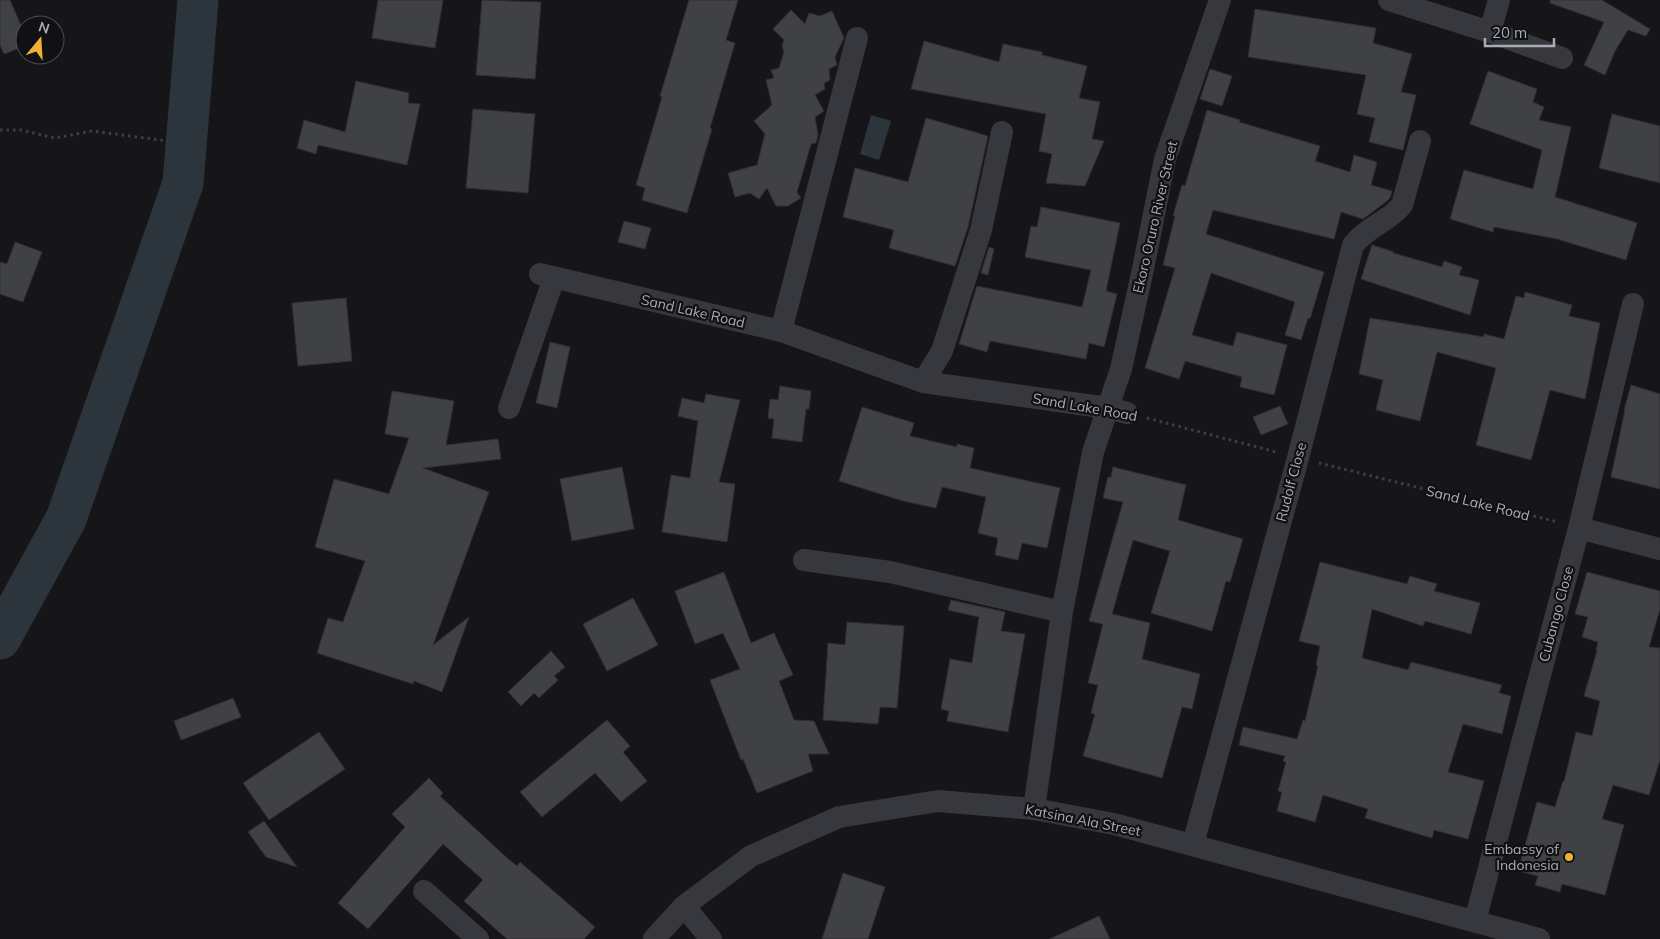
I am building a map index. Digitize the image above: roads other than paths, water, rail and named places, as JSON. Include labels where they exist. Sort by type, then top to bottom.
[{"type":"street","name":"Ekoro Oruro River Street","points":[[1034,809],[1062,612],[1093,452],[1117,411],[1121,369],[1165,159],[1220,0]]},
{"type":"street","points":[[1388,0],[1490,32],[1562,58]]},
{"type":"street","points":[[1490,32],[1499,0]]},
{"type":"street","points":[[781,331],[857,38]]},
{"type":"street","points":[[922,382],[942,351],[981,230],[1002,132]]},
{"type":"street","name":"Rudolf Close","points":[[1193,844],[1298,458],[1353,245],[1361,235],[1396,213],[1402,204],[1420,141]]},
{"type":"street","name":"Sand Lake Road","points":[[509,408],[547,276],[781,331],[922,382],[1117,411]]},
{"type":"street","name":"Cubango Close","points":[[1475,922],[1579,528],[1633,304]]},
{"type":"street","points":[[1579,528],[1660,549]]},
{"type":"street","points":[[804,560],[890,572],[1062,612]]},
{"type":"street","name":"Katsina Ala Street","points":[[654,939],[684,906],[751,856],[838,817],[938,801],[1034,809],[1114,824],[1539,939]]},
{"type":"street","points":[[424,891],[478,939]]},
{"type":"street","points":[[684,906],[711,939]]},
{"type":"waterway","points":[[0,639],[66,519],[183,183],[198,0]]},
{"type":"place","name":"Embassy of Indonesia","points":[[1569,857]]}]
